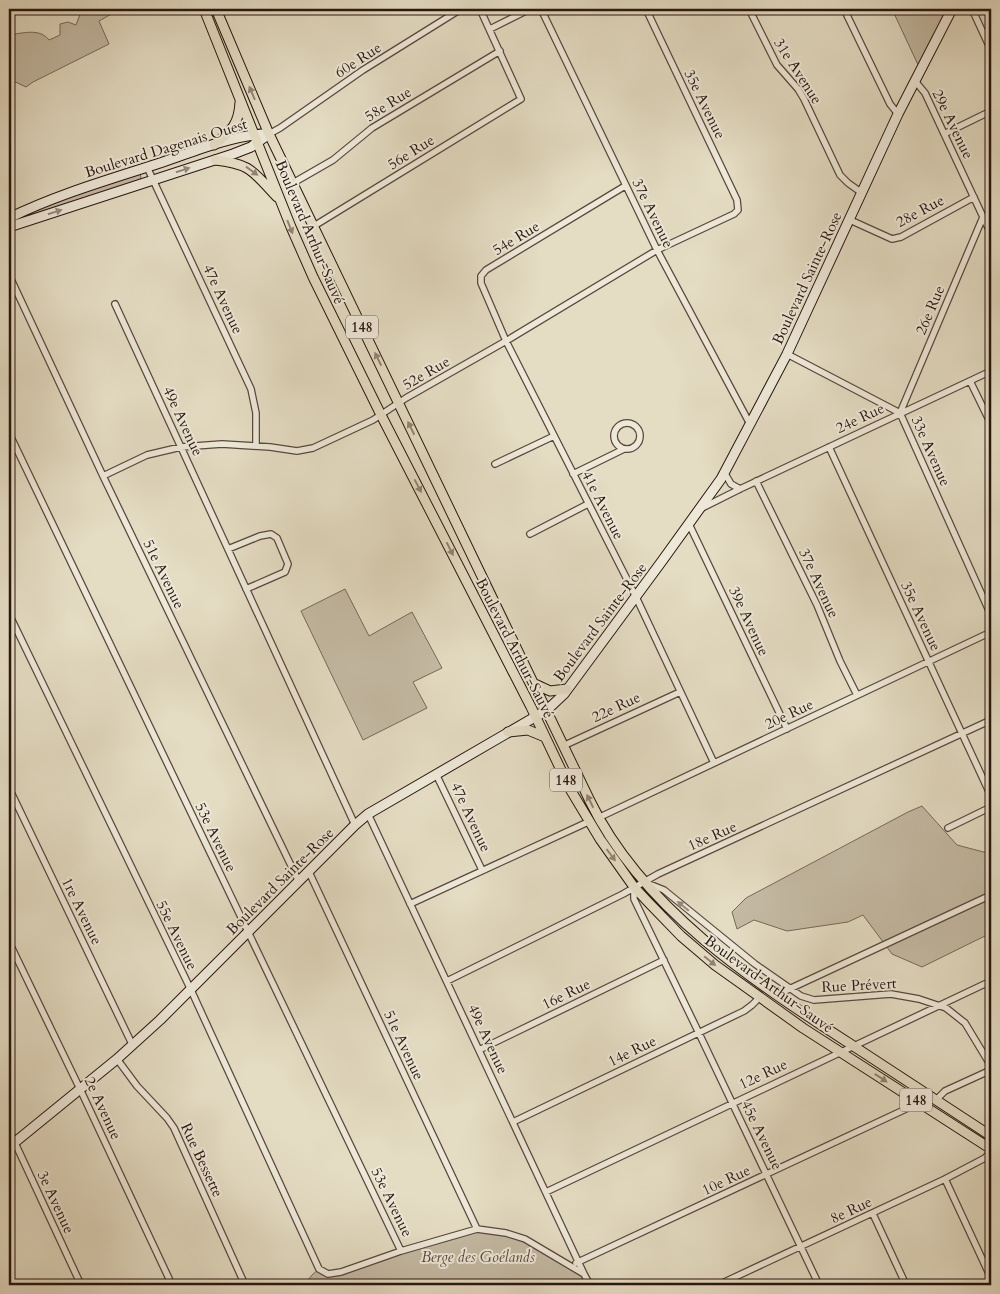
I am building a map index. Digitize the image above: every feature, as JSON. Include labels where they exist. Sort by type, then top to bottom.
[{"type":"main road","name":"Boulevard Arthur-Sauvé","points":[[204,9],[280,201],[313,277],[588,822],[634,887],[687,942],[722,971],[840,1052],[991,1150]]},
{"type":"main road","name":"Boulevard Arthur-Sauvé","points":[[216,9],[293,183],[598,818],[620,852],[645,882],[696,933],[724,957],[779,998],[991,1136]]},
{"type":"main road","points":[[214,145],[231,131],[236,123],[241,99]]},
{"type":"main road","points":[[215,160],[232,162],[249,168],[259,176],[280,201]]},
{"type":"main road","points":[[535,684],[550,691],[567,690]]},
{"type":"main road","points":[[508,732],[528,730],[545,737]]},
{"type":"street","name":"60e Rue","points":[[270,134],[363,70],[461,9]]},
{"type":"street","points":[[480,9],[500,51]]},
{"type":"street","points":[[490,29],[530,9]]},
{"type":"street","name":"37e Avenue","points":[[541,9],[657,250],[750,424]]},
{"type":"street","name":"35e Avenue","points":[[646,9],[737,200],[738,210]]},
{"type":"street","name":"31e Avenue","points":[[749,9],[773,59],[804,99],[840,175],[862,193]]},
{"type":"street","points":[[844,9],[887,99],[898,114]]},
{"type":"street","name":"Boulevard Sainte-Rose","points":[[12,1145],[116,1058],[191,990],[368,814],[547,710],[567,690],[699,511],[724,472],[787,354],[898,114],[952,9]]},
{"type":"street","points":[[972,9],[991,50]]},
{"type":"street","name":"56e Rue","points":[[314,226],[521,99],[500,51]]},
{"type":"street","name":"58e Rue","points":[[293,183],[333,160],[372,128],[500,51]]},
{"type":"street","name":"29e Avenue","points":[[915,81],[925,93],[991,234]]},
{"type":"street","points":[[944,134],[991,111]]},
{"type":"street","name":"Boulevard Dagenais Ouest","points":[[9,218],[52,198],[214,145],[270,134]]},
{"type":"street","name":"Boulevard Dagenais Ouest","points":[[9,227],[244,150],[256,138]]},
{"type":"street","name":"47e Avenue","points":[[147,167],[251,389],[256,413],[256,446]]},
{"type":"street","name":"54e Rue","points":[[506,341],[481,283],[481,276],[486,270],[625,186]]},
{"type":"street","name":"28e Rue","points":[[850,220],[892,238],[901,237],[974,197]]},
{"type":"street","name":"52e Rue","points":[[103,476],[147,455],[181,447],[222,444],[297,451],[305,450],[339,436],[381,415],[657,250],[726,218],[738,210]]},
{"type":"street","name":"26e Rue","points":[[900,413],[983,217]]},
{"type":"street","name":"51e Avenue","points":[[9,275],[103,476],[300,882]]},
{"type":"street","name":"49e Avenue","points":[[115,304],[355,825]]},
{"type":"street","name":"41e Avenue","points":[[506,341],[636,596],[714,763]]},
{"type":"street","name":"33e Avenue","points":[[787,354],[900,413],[991,615]]},
{"type":"street","name":"24e Rue","points":[[699,511],[740,488],[991,371]]},
{"type":"street","points":[[970,380],[991,424]]},
{"type":"street","points":[[573,474],[624,449],[633,448],[639,442],[640,432],[638,428],[627,422],[619,425],[614,432],[617,444],[624,449]]},
{"type":"street","name":"53e Avenue","points":[[9,433],[401,1251]]},
{"type":"street","points":[[495,464],[554,436]]},
{"type":"street","name":"35e Avenue","points":[[829,447],[991,796]]},
{"type":"street","points":[[724,472],[731,484],[740,488]]},
{"type":"street","name":"37e Avenue","points":[[756,481],[817,605],[840,662],[857,695]]},
{"type":"street","points":[[530,534],[588,504]]},
{"type":"street","name":"39e Avenue","points":[[689,524],[787,729]]},
{"type":"street","points":[[228,549],[260,536],[271,534],[276,538],[288,564],[285,572],[246,589]]},
{"type":"street","name":"55e Avenue","points":[[9,614],[191,990],[320,1269],[328,1274],[341,1272],[401,1251]]},
{"type":"street","name":"20e Rue","points":[[598,818],[991,632]]},
{"type":"street","name":"22e Rue","points":[[563,746],[680,692]]},
{"type":"street","name":"18e Rue","points":[[447,981],[658,874],[991,720]]},
{"type":"street","name":"47e Avenue","points":[[436,774],[482,870]]},
{"type":"street","name":"1re Avenue","points":[[9,788],[132,1044]]},
{"type":"street","points":[[948,828],[991,807]]},
{"type":"street","name":"49e Avenue","points":[[368,814],[590,1285]]},
{"type":"street","points":[[410,904],[588,822]]},
{"type":"street","name":"51e Avenue","points":[[309,872],[477,1229]]},
{"type":"street","name":"Rue Prévert","points":[[645,882],[664,890],[790,990],[801,996],[814,1000],[890,994],[911,997],[940,1005],[964,1023],[991,1068]]},
{"type":"street","name":"45e Avenue","points":[[634,887],[634,900],[819,1285]]},
{"type":"street","points":[[779,998],[784,992],[991,895]]},
{"type":"street","name":"2e Avenue","points":[[9,942],[172,1285]]},
{"type":"street","name":"16e Rue","points":[[479,1050],[664,960]]},
{"type":"street","name":"12e Rue","points":[[546,1192],[732,1102],[991,982]]},
{"type":"street","name":"14e Rue","points":[[513,1122],[744,1011],[759,998]]},
{"type":"street","name":"Rue Bessette","points":[[116,1058],[137,1086],[174,1128],[245,1285]]},
{"type":"street","points":[[936,1100],[945,1091],[991,1068]]},
{"type":"street","name":"10e Rue","points":[[570,1265],[908,1108],[916,1100]]},
{"type":"street","name":"3e Avenue","points":[[9,1130],[12,1145],[81,1285]]},
{"type":"street","name":"8e Rue","points":[[718,1285],[945,1179],[985,1158],[991,1150]]},
{"type":"street","points":[[945,1179],[991,1278]]},
{"type":"street","points":[[873,1214],[906,1285]]},
{"type":"street","points":[[401,1251],[477,1229],[506,1233],[525,1239],[584,1274]]},
{"type":"green space","points":[[82,9],[115,9],[115,12],[99,21],[109,44],[26,87],[9,79],[9,35],[36,33],[45,36],[49,40],[60,35],[60,24],[68,22],[76,25]]},
{"type":"green space","points":[[892,9],[950,9],[920,69]]},
{"type":"green space","points":[[140,174],[139,181],[10,221],[53,201]]},
{"type":"green space","points":[[345,589],[369,636],[412,612],[442,668],[413,682],[427,708],[363,740],[301,611]]},
{"type":"green space","points":[[922,806],[957,845],[991,854],[991,933],[922,967],[892,954],[863,915],[848,922],[787,931],[754,920],[737,929],[732,912],[746,898]]},
{"type":"green space","name":"Berge des Goélands","points":[[477,1229],[525,1239],[584,1274],[590,1285],[304,1285],[319,1269],[328,1274]]}]
